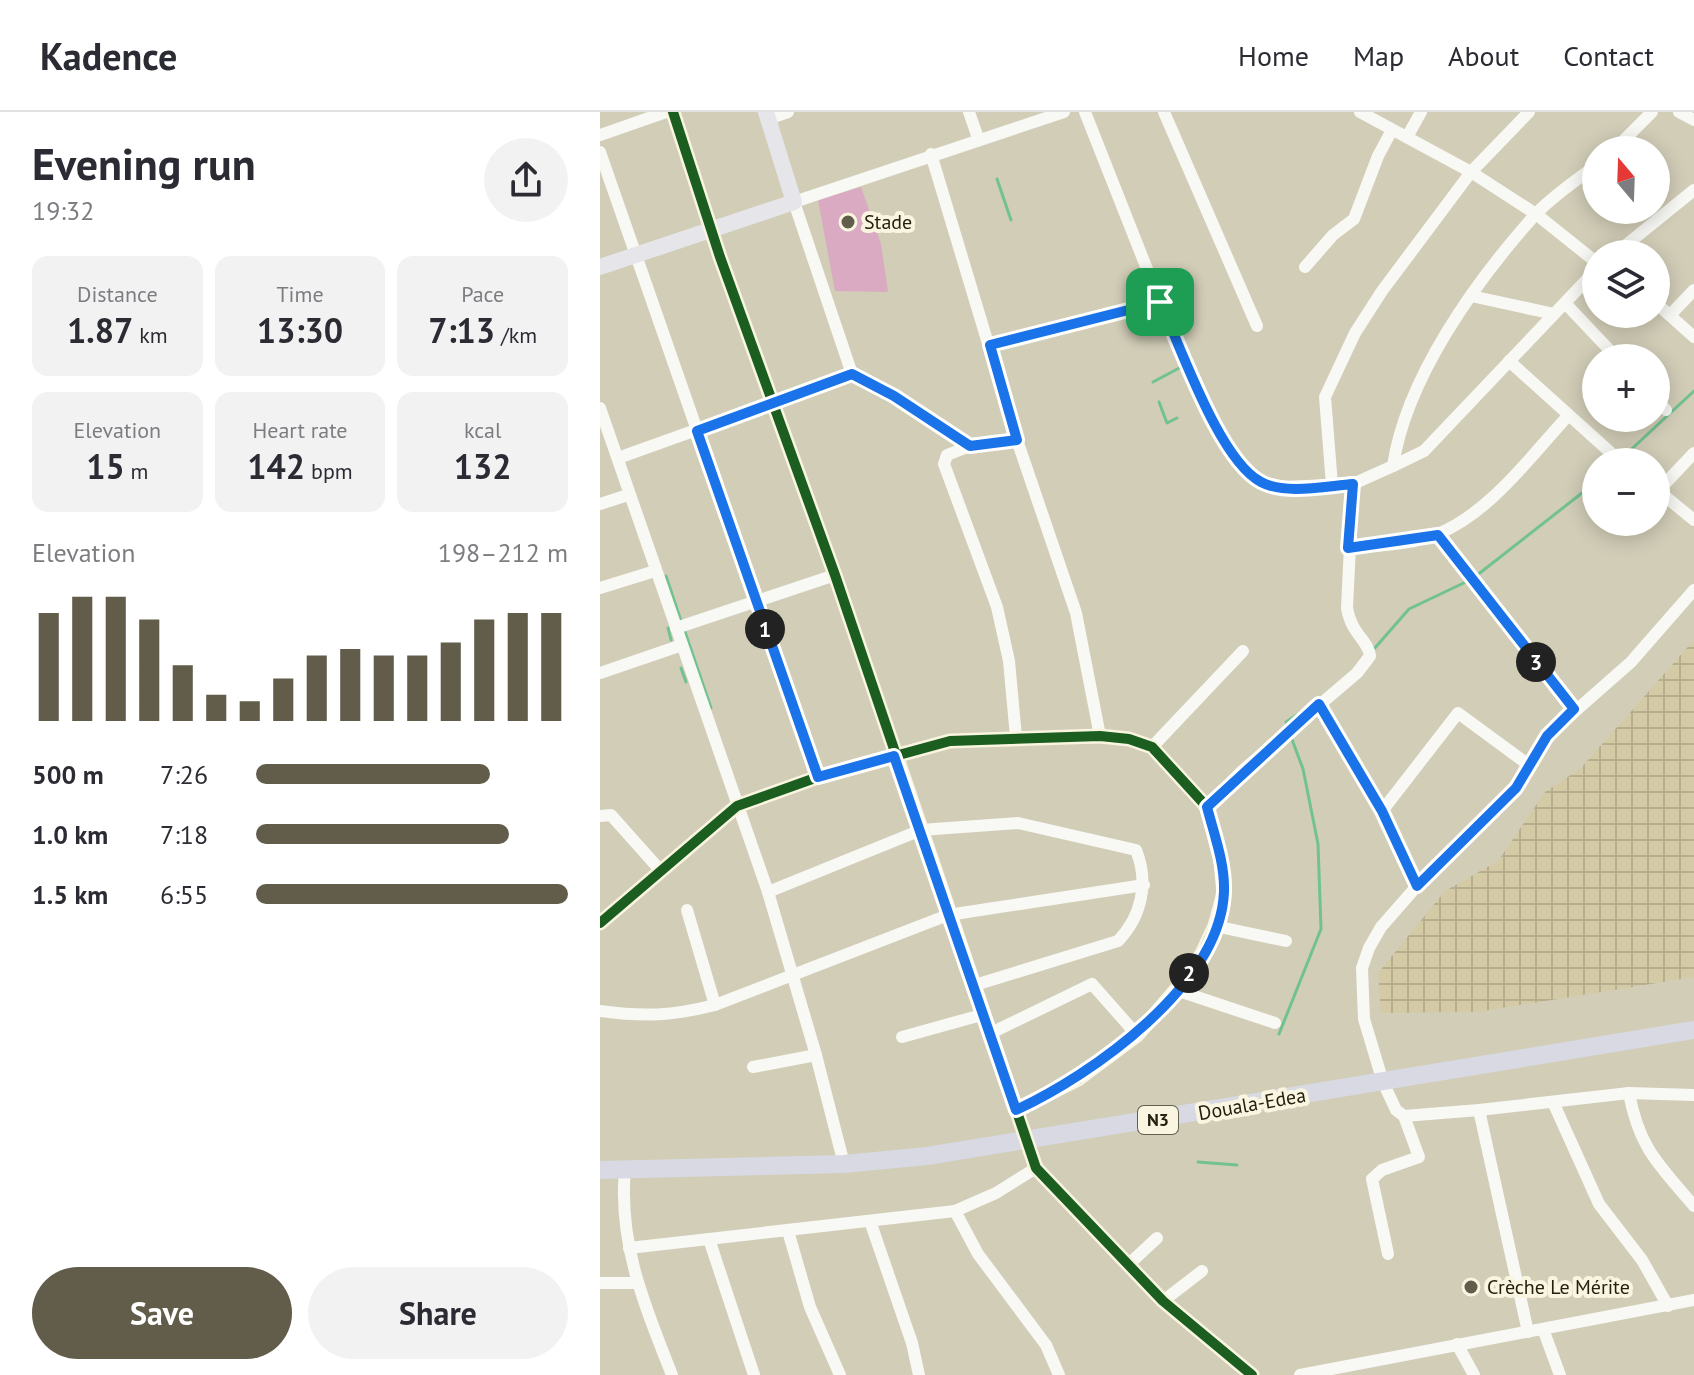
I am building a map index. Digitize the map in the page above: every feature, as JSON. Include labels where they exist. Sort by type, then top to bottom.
[{"type":"highway","name":"Douala-Edea","points":[[610,1168],[844,1164],[1026,1142],[1694,1030]]},
{"type":"main road","points":[[600,267],[794,202],[767,115]]},
{"type":"street","points":[[600,135],[666,112]]},
{"type":"street","points":[[673,112],[735,299],[835,575],[1036,1168],[1163,1301],[1252,1375]]},
{"type":"street","points":[[767,115],[788,112]]},
{"type":"street","points":[[969,112],[978,138]]},
{"type":"street","points":[[970,446],[894,396],[852,374],[794,202],[978,138],[1064,112]]},
{"type":"street","points":[[1085,112],[1160,302],[1224,443],[1246,472],[1263,484],[1284,487],[1353,484],[1424,451],[1582,285]]},
{"type":"street","points":[[1164,112],[1257,326]]},
{"type":"street","points":[[1360,112],[1471,172],[1536,214],[1582,251]]},
{"type":"street","points":[[1407,137],[1421,112]]},
{"type":"street","points":[[1332,485],[1325,397],[1355,333],[1382,291],[1471,172],[1529,112]]},
{"type":"street","points":[[1628,136],[1652,112]]},
{"type":"street","points":[[1679,112],[1694,120]]},
{"type":"street","points":[[1305,267],[1333,235],[1354,219],[1378,156],[1392,130]]},
{"type":"street","points":[[600,152],[638,253],[755,601],[818,777]]},
{"type":"street","points":[[931,154],[1017,440],[1076,613],[1100,736]]},
{"type":"street","points":[[1393,466],[1407,414],[1445,336],[1471,296],[1536,214],[1582,176]]},
{"type":"street","points":[[1632,240],[1694,190]]},
{"type":"street","points":[[1694,290],[1670,315],[1694,337]]},
{"type":"street","points":[[1471,296],[1554,314]]},
{"type":"street","points":[[990,345],[1160,302]]},
{"type":"street","points":[[1565,303],[1604,344]]},
{"type":"street","points":[[1509,361],[1604,448]]},
{"type":"street","points":[[618,458],[852,374]]},
{"type":"street","points":[[601,416],[768,892],[844,1164]]},
{"type":"street","points":[[1348,548],[1438,535],[1463,521],[1506,483],[1567,417]]},
{"type":"street","points":[[1016,737],[1009,661],[997,607],[962,505],[944,464],[947,455],[970,446],[1017,440]]},
{"type":"street","points":[[1670,477],[1694,453]]},
{"type":"street","points":[[1207,807],[1357,673],[1370,656],[1371,651],[1349,623],[1348,548],[1353,484]]},
{"type":"street","points":[[600,504],[628,495]]},
{"type":"street","points":[[1670,501],[1694,520]]},
{"type":"street","points":[[1438,535],[1574,709]]},
{"type":"street","points":[[600,588],[655,571]]},
{"type":"street","points":[[676,628],[835,575]]},
{"type":"street","points":[[1388,1254],[1372,1179],[1382,1170],[1419,1157],[1404,1116],[1396,1110],[1383,1082],[1364,1019],[1362,968],[1381,927],[1417,886],[1516,788],[1547,736],[1574,709],[1631,662],[1694,590]]},
{"type":"street","points":[[600,673],[682,645]]},
{"type":"street","points":[[1152,747],[1243,651]]},
{"type":"street","points":[[1319,704],[1382,811],[1417,886]]},
{"type":"street","points":[[1382,811],[1458,713],[1530,766]]},
{"type":"street","points":[[600,923],[737,806],[818,777],[950,741],[1100,736],[1129,739],[1152,747],[1207,807],[1221,861],[1224,893],[1215,926],[1202,954],[1137,1035],[1078,1079],[1016,1110]]},
{"type":"street","points":[[600,816],[611,815],[660,870]]},
{"type":"street","points":[[768,892],[921,830],[1018,823],[1129,847],[1140,860],[1144,885],[1139,907],[1118,941],[975,985]]},
{"type":"street","points":[[600,1011],[653,1017],[715,1005],[948,915],[1144,885]]},
{"type":"street","points":[[687,910],[715,1005]]},
{"type":"street","points":[[1215,926],[1286,941]]},
{"type":"street","points":[[991,1033],[1092,984],[1137,1035]]},
{"type":"street","points":[[1176,990],[1275,1023]]},
{"type":"street","points":[[902,1037],[985,1014]]},
{"type":"street","points":[[753,1067],[816,1055]]},
{"type":"street","points":[[1404,1116],[1629,1093],[1694,1095]]},
{"type":"street","points":[[1629,1093],[1636,1129],[1652,1159],[1694,1206]]},
{"type":"street","points":[[1553,1102],[1599,1204],[1642,1260],[1668,1306]]},
{"type":"street","points":[[1479,1110],[1528,1332]]},
{"type":"street","points":[[610,1168],[638,1283],[672,1375]]},
{"type":"street","points":[[629,1248],[955,1211],[996,1193],[1036,1168]]},
{"type":"street","points":[[955,1211],[978,1254],[1046,1345],[1059,1375]]},
{"type":"street","points":[[870,1221],[912,1343],[919,1375]]},
{"type":"street","points":[[788,1231],[810,1307],[840,1375]]},
{"type":"street","points":[[1128,1265],[1157,1238]]},
{"type":"street","points":[[709,1239],[754,1375]]},
{"type":"street","points":[[1163,1301],[1202,1271]]},
{"type":"street","points":[[600,1283],[638,1283]]},
{"type":"street","points":[[1300,1375],[1694,1300]]},
{"type":"street","points":[[1543,1329],[1560,1375]]},
{"type":"street","points":[[1457,1344],[1474,1375]]},
{"type":"shaded area","name":"Stade","points":[[861,187],[881,244],[888,292],[835,291],[818,200]]},
{"type":"shaded area","points":[[1694,640],[1694,977],[1477,1012],[1381,1013],[1378,973],[1445,891],[1498,861],[1545,792],[1581,768]]},
{"type":"waterway","points":[[997,179],[1011,220]]},
{"type":"waterway","points":[[1153,382],[1183,366]]},
{"type":"waterway","points":[[1633,448],[1694,391]]},
{"type":"waterway","points":[[1159,402],[1167,423],[1177,418]]},
{"type":"waterway","points":[[1476,576],[1582,493]]},
{"type":"waterway","points":[[666,576],[681,621]]},
{"type":"waterway","points":[[1374,649],[1409,609],[1470,580]]},
{"type":"waterway","points":[[668,628],[671,640]]},
{"type":"waterway","points":[[684,629],[711,708]]},
{"type":"waterway","points":[[681,668],[686,682]]},
{"type":"waterway","points":[[1288,727],[1286,722],[1309,707]]},
{"type":"waterway","points":[[1279,1034],[1321,929],[1318,844],[1303,769],[1290,734]]},
{"type":"waterway","points":[[892,763],[902,793]]},
{"type":"waterway","points":[[905,802],[912,822]]},
{"type":"waterway","points":[[1198,1162],[1237,1165]]},
{"type":"cycle path","points":[[673,112],[720,257],[835,575],[1036,1168],[1163,1301],[1252,1375]]},
{"type":"cycle path","points":[[600,923],[737,806],[818,777],[950,741],[1100,736],[1129,739],[1152,747],[1207,807],[1221,861],[1224,893],[1215,926],[1202,954],[1137,1035],[1078,1079],[1016,1110]]},
{"type":"place","name":"Stade","points":[[848,222]]},
{"type":"place","name":"Crèche Le Mérite","points":[[1471,1287]]},
{"type":"route","points":[[1160,302],[1224,443],[1246,472],[1263,484],[1284,487],[1353,484],[1348,548],[1438,535],[1574,709],[1547,736],[1516,788],[1417,886],[1382,811],[1319,704],[1242,771],[1207,807],[1221,861],[1224,893],[1215,926],[1202,954],[1176,990],[1137,1035],[1116,1052],[1078,1079],[1016,1110],[894,756],[818,777],[697,431],[852,374],[894,396],[970,446],[1017,440],[990,345],[1160,302]]}]
